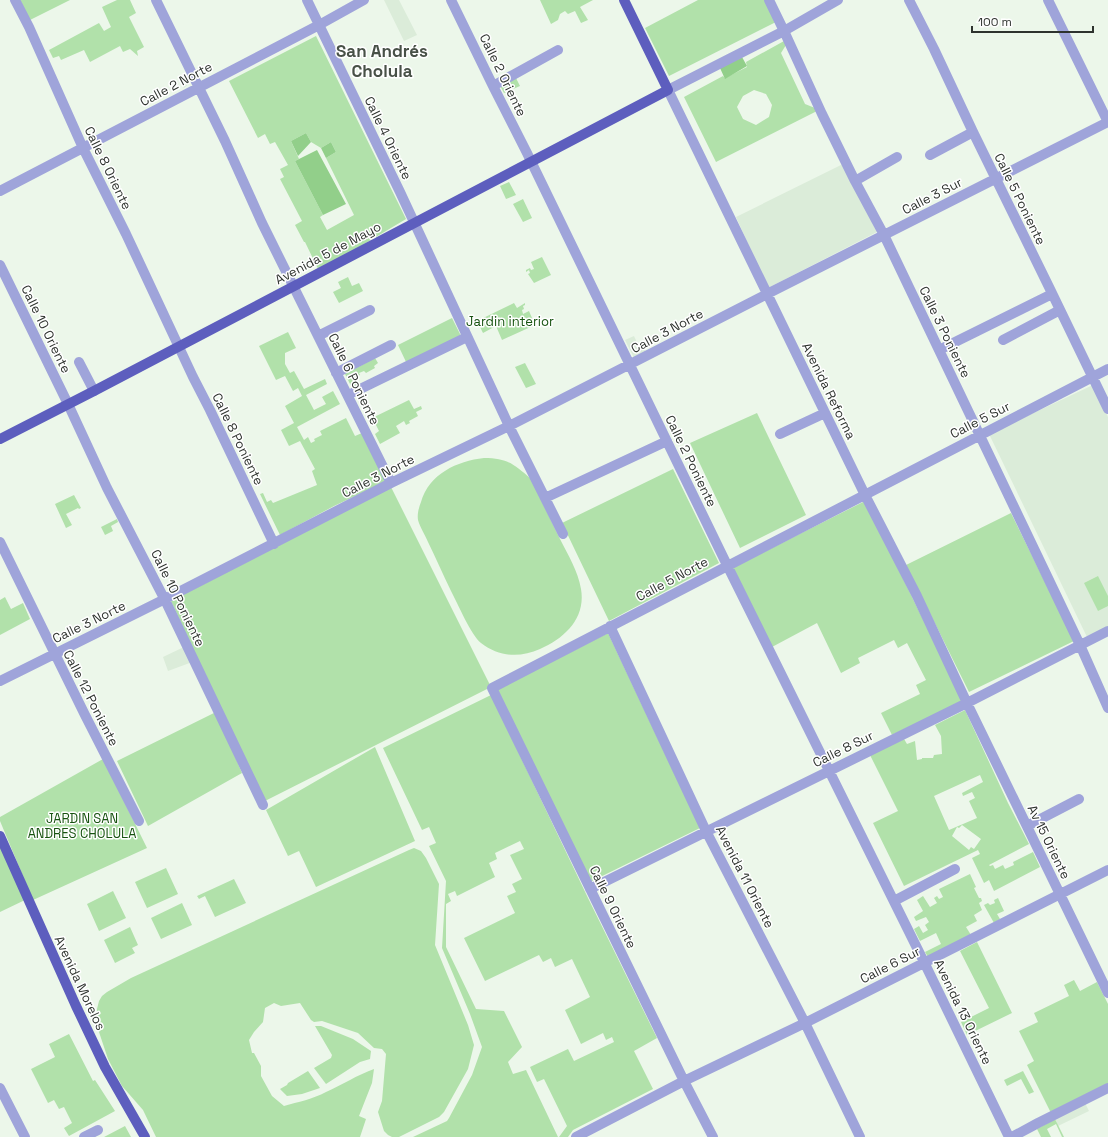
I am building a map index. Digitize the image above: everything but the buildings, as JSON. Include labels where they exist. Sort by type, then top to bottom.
[{"type":"main road","points":[[624,0],[668,90]]},
{"type":"main road","name":"Avenida 5 de Mayo","points":[[0,439],[668,90]]},
{"type":"main road","name":"Avenida Morelos","points":[[0,836],[105,1067],[145,1137]]},
{"type":"street","name":"Calle 8 Oriente","points":[[15,0],[29,27],[83,148],[179,346]]},
{"type":"street","name":"Calle 6 Poniente","points":[[156,0],[199,86],[262,223],[391,483]]},
{"type":"street","name":"Calle 4 Oriente","points":[[307,0],[509,426],[563,534]]},
{"type":"street","name":"Calle 2 Norte","points":[[0,191],[199,86],[319,25],[364,0]]},
{"type":"street","name":"Calle 2 Oriente","points":[[451,0],[531,162]]},
{"type":"street","name":"Calle 3 Poniente","points":[[769,0],[822,114],[884,235],[980,434],[1080,645],[1108,708]]},
{"type":"street","points":[[668,90],[784,31],[838,0]]},
{"type":"street","name":"Calle 5 Poniente","points":[[909,0],[1108,409]]},
{"type":"street","points":[[1048,0],[1108,122]]},
{"type":"street","points":[[493,86],[558,50]]},
{"type":"street","name":"Avenida Reforma","points":[[668,90],[865,495],[917,596],[966,703]]},
{"type":"street","name":"Calle 3 Sur","points":[[767,294],[1108,122]]},
{"type":"street","points":[[930,155],[972,132]]},
{"type":"street","points":[[855,181],[898,157]]},
{"type":"street","name":"Calle 2 Poniente","points":[[531,162],[727,565],[830,770]]},
{"type":"street","name":"Calle 10 Oriente","points":[[0,265],[68,404]]},
{"type":"street","name":"Calle 3 Norte","points":[[0,681],[274,544],[391,483],[630,365],[767,294]]},
{"type":"street","points":[[939,350],[1052,294]]},
{"type":"street","points":[[318,336],[370,310]]},
{"type":"street","points":[[1003,340],[1060,310]]},
{"type":"street","points":[[354,392],[467,337]]},
{"type":"street","points":[[336,373],[391,345]]},
{"type":"street","name":"Calle 8 Poniente","points":[[179,346],[274,544]]},
{"type":"street","points":[[79,362],[94,391]]},
{"type":"street","name":"Calle 5 Sur","points":[[865,495],[1108,368]]},
{"type":"street","name":"Calle 10 Poniente","points":[[68,404],[107,488],[165,599],[263,805]]},
{"type":"street","points":[[780,434],[825,413]]},
{"type":"street","points":[[545,498],[667,441]]},
{"type":"street","name":"Calle 5 Norte","points":[[492,688],[727,565],[865,495]]},
{"type":"street","name":"Calle 12 Poniente","points":[[0,542],[139,821]]},
{"type":"street","name":"Avenida 11 Oriente","points":[[610,626],[706,831],[805,1023],[860,1137]]},
{"type":"street","name":"Calle 8 Sur","points":[[590,889],[1108,631]]},
{"type":"street","name":"Calle 9 Oriente","points":[[492,688],[684,1081],[713,1137]]},
{"type":"street","name":"Av 15 Oriente","points":[[966,703],[1108,993]]},
{"type":"street","name":"Avenida 13 Oriente","points":[[830,770],[1010,1137]]},
{"type":"street","points":[[1027,826],[1079,799]]},
{"type":"street","points":[[894,901],[955,870]]},
{"type":"street","name":"Calle 6 Sur","points":[[576,1137],[684,1081],[805,1023],[1108,870]]},
{"type":"street","points":[[0,1088],[25,1137]]},
{"type":"street","points":[[1010,1137],[1108,1088]]},
{"type":"street","points":[[84,1137],[98,1130]]},
{"type":"shaded area","points":[[384,0],[399,0],[417,35],[404,41]]},
{"type":"shaded area","points":[[742,57],[747,66],[725,79],[720,68]]},
{"type":"shaded area","points":[[186,73],[191,82],[184,88],[178,77]]},
{"type":"shaded area","points":[[306,133],[311,142],[298,156],[291,141]]},
{"type":"shaded area","points":[[331,142],[336,152],[326,158],[321,148]]},
{"type":"shaded area","points":[[317,150],[346,204],[323,215],[295,161]]},
{"type":"shaded area","points":[[843,164],[877,232],[768,288],[736,217]]},
{"type":"shaded area","points":[[634,336],[640,349],[644,347],[646,352],[634,358],[625,340]]},
{"type":"shaded area","points":[[1093,385],[1108,417],[1108,627],[1087,637],[989,434]]},
{"type":"shaded area","points":[[186,646],[195,661],[168,671],[163,657]]},
{"type":"shaded area","points":[[1085,1103],[1089,1111],[1058,1126],[1055,1118]]},
{"type":"green space","points":[[20,0],[70,0],[30,20]]},
{"type":"green space","points":[[117,0],[130,0],[136,13],[129,17],[144,47],[137,51],[138,56],[130,49],[123,52],[120,46],[90,62],[84,50],[61,60],[59,56],[53,58],[49,50],[99,23],[104,31],[111,27],[102,7]]},
{"type":"green space","points":[[540,0],[593,0],[580,7],[588,20],[581,23],[575,11],[568,14],[565,11],[560,14],[558,20],[551,24]]},
{"type":"green space","points":[[698,0],[766,0],[778,21],[669,76],[645,28]]},
{"type":"green space","points":[[316,36],[406,219],[319,271],[295,225],[302,221],[280,179],[284,177],[280,169],[288,165],[275,142],[270,144],[265,134],[258,138],[229,81]],"holes":[[[306,133],[311,142],[321,148],[331,142],[336,152],[326,158],[354,215],[327,230],[320,217],[323,215],[295,161],[299,159],[291,141]]]},
{"type":"green space","points":[[784,41],[786,45],[781,53],[805,104],[815,108],[817,111],[716,162],[684,97],[723,76],[725,78],[747,67],[746,62]],"holes":[[[754,90],[766,94],[772,105],[769,117],[756,125],[743,119],[737,107],[743,96]]]},
{"type":"green space","points":[[513,72],[520,86],[504,93],[497,80]]},
{"type":"green space","points":[[509,182],[516,195],[506,199],[500,186]]},
{"type":"green space","points":[[523,199],[532,218],[523,222],[513,204]]},
{"type":"green space","points":[[542,257],[551,275],[534,283],[528,274],[530,273],[529,270],[526,272],[526,270],[530,268],[531,270],[534,269],[531,262]]},
{"type":"green space","points":[[348,277],[352,286],[359,283],[363,291],[339,303],[333,292],[341,288],[338,282]]},
{"type":"green space","name":"Jardin interior","points":[[514,303],[517,308],[525,303],[523,306],[524,309],[522,310],[523,314],[529,311],[535,325],[502,340],[496,326],[483,333],[477,321]]},
{"type":"green space","points":[[452,318],[462,338],[407,364],[398,345]]},
{"type":"green space","points":[[288,332],[296,348],[285,353],[285,364],[290,373],[294,371],[304,389],[325,379],[327,384],[306,395],[314,410],[326,404],[322,397],[333,391],[340,404],[297,427],[304,440],[308,437],[311,443],[315,441],[314,439],[322,435],[320,431],[346,418],[355,436],[362,433],[386,480],[385,482],[334,506],[280,535],[260,494],[263,493],[267,502],[271,500],[273,503],[317,485],[312,471],[315,469],[300,441],[289,446],[281,430],[294,423],[285,406],[302,396],[298,388],[293,391],[285,376],[276,380],[259,346]]},
{"type":"green space","points":[[375,358],[378,363],[374,366],[375,368],[366,373],[364,371],[359,373],[360,375],[354,378],[358,387],[353,390],[345,374]]},
{"type":"green space","name":"Jardin interior","points":[[525,363],[536,384],[526,388],[515,367]]},
{"type":"green space","points":[[409,400],[414,409],[421,406],[422,409],[416,412],[418,416],[409,421],[410,423],[406,425],[404,421],[396,426],[400,433],[380,444],[375,434],[379,431],[374,421],[369,423],[368,420]]},
{"type":"green space","points":[[757,413],[806,515],[740,548],[690,443]]},
{"type":"green space","points":[[484,458],[499,459],[510,463],[520,469],[531,479],[578,576],[581,589],[582,599],[580,609],[572,626],[558,639],[540,649],[525,654],[510,655],[495,651],[488,648],[477,639],[448,585],[418,520],[419,508],[425,492],[437,477],[454,466],[464,462]]},
{"type":"green space","points":[[673,469],[719,563],[609,621],[562,523]]},
{"type":"green space","points":[[391,487],[491,687],[263,802],[171,601]]},
{"type":"green space","points":[[74,495],[81,508],[66,514],[72,525],[66,528],[55,504]]},
{"type":"green space","points":[[865,501],[963,701],[892,735],[881,713],[920,694],[916,685],[926,680],[907,643],[898,648],[894,640],[858,658],[860,663],[841,673],[817,623],[772,647],[732,568]]},
{"type":"green space","points":[[1011,513],[1074,641],[969,692],[906,565]]},
{"type":"green space","points":[[117,519],[118,522],[111,526],[113,531],[105,535],[101,527]]},
{"type":"green space","points":[[1098,576],[1108,596],[1108,606],[1098,611],[1084,583]]},
{"type":"green space","points":[[5,597],[11,609],[23,603],[30,619],[0,635],[0,600]]},
{"type":"green space","points":[[608,633],[700,828],[590,882],[496,690]]},
{"type":"green space","points":[[491,695],[657,1038],[634,1051],[653,1089],[573,1130],[568,1137],[559,1137],[567,1126],[544,1079],[537,1082],[530,1067],[568,1049],[574,1061],[614,1042],[612,1037],[606,1040],[603,1033],[581,1044],[565,1010],[590,997],[572,959],[555,967],[551,958],[543,962],[539,955],[485,981],[464,938],[515,913],[507,896],[516,892],[512,884],[522,879],[510,855],[524,849],[520,841],[495,853],[497,859],[489,863],[495,877],[457,896],[455,891],[448,894],[451,901],[446,904],[446,947],[476,1009],[504,1011],[522,1047],[508,1062],[513,1074],[526,1070],[558,1137],[413,1137],[447,1121],[472,1075],[482,1047],[470,1014],[442,948],[446,881],[429,846],[436,843],[429,827],[422,830],[383,748]]},
{"type":"green space","points":[[965,710],[1008,803],[1029,844],[989,865],[993,865],[995,869],[1003,865],[1005,869],[1014,865],[1013,862],[1033,852],[1040,867],[994,891],[989,880],[984,883],[972,858],[980,854],[978,850],[904,886],[873,823],[898,811],[870,755],[904,739],[907,744],[915,741],[917,760],[922,758],[933,758],[934,755],[942,754],[941,736],[935,725]],"holes":[[[980,775],[983,782],[962,793],[963,796],[972,792],[975,798],[969,801],[977,818],[949,830],[934,796]],[[962,825],[981,839],[974,849],[971,847],[969,850],[952,836],[957,827],[959,828]]]},
{"type":"green space","points":[[216,712],[242,773],[148,826],[117,761]]},
{"type":"green space","points":[[375,747],[415,841],[316,887],[299,851],[288,856],[266,810]]},
{"type":"green space","name":"JARDIN SAN ANDRES CHOLULA","points":[[103,759],[147,848],[33,900],[0,821],[0,817]]},
{"type":"green space","points":[[0,846],[25,900],[0,912]]},
{"type":"green space","points":[[414,848],[421,851],[426,858],[439,884],[435,945],[468,1025],[474,1045],[468,1069],[444,1112],[439,1117],[399,1137],[392,1137],[388,1135],[384,1131],[378,1112],[382,1101],[386,1054],[382,1049],[374,1048],[358,1033],[322,1021],[314,1022],[311,1020],[300,1003],[281,1006],[274,1003],[265,1008],[263,1022],[249,1040],[252,1053],[254,1053],[261,1066],[261,1076],[272,1096],[284,1106],[316,1097],[374,1069],[372,1083],[359,1116],[366,1119],[360,1137],[156,1137],[143,1110],[122,1086],[108,1059],[97,1026],[97,1009],[102,996],[131,978]]},
{"type":"green space","points":[[166,868],[178,894],[147,908],[135,882]]},
{"type":"green space","points":[[970,874],[976,887],[974,888],[982,901],[979,903],[982,910],[974,915],[977,921],[966,927],[971,935],[928,957],[925,952],[941,944],[936,933],[920,941],[914,929],[919,926],[923,933],[928,930],[925,925],[929,922],[926,917],[916,921],[914,917],[923,911],[917,900],[923,896],[930,907],[937,903],[934,898],[937,896],[939,899],[943,897],[939,889]]},
{"type":"green space","points":[[234,879],[246,903],[215,917],[205,896],[199,899],[197,896]]},
{"type":"green space","points":[[113,891],[126,918],[99,931],[87,904]]},
{"type":"green space","points":[[998,898],[1004,911],[997,914],[1000,919],[994,923],[984,905],[988,903],[990,905],[995,903],[994,900]]},
{"type":"green space","points":[[182,903],[192,925],[161,939],[151,918]]},
{"type":"green space","points":[[130,927],[138,945],[132,948],[135,953],[115,963],[104,940]]},
{"type":"green space","points":[[977,942],[1012,1013],[967,1035],[961,1022],[989,1008],[960,951]]},
{"type":"green space","points":[[1074,980],[1080,991],[1097,982],[1108,1004],[1108,1085],[1051,1113],[1027,1065],[1034,1061],[1019,1031],[1038,1022],[1034,1013],[1069,996],[1064,985]]},
{"type":"green space","points":[[315,1026],[321,1026],[353,1039],[371,1051],[370,1059],[360,1062],[326,1084],[314,1068],[331,1058],[332,1055]]},
{"type":"green space","points":[[69,1034],[93,1081],[95,1080],[115,1111],[69,1136],[64,1128],[72,1123],[64,1107],[59,1109],[54,1100],[48,1103],[31,1069],[55,1057],[49,1044]]},
{"type":"green space","points":[[308,1071],[320,1088],[302,1094],[287,1096],[280,1089],[288,1083]]},
{"type":"green space","points":[[1023,1071],[1034,1092],[1029,1094],[1021,1079],[1007,1086],[1004,1080]]},
{"type":"green space","points":[[1055,1119],[1064,1137],[1062,1137],[1056,1124],[1047,1129],[1051,1137],[1041,1137],[1037,1129]]},
{"type":"green space","points":[[125,1126],[131,1137],[104,1137]]},
{"type":"district","name":"San Andrés Cholula","points":[[382,61]]}]
